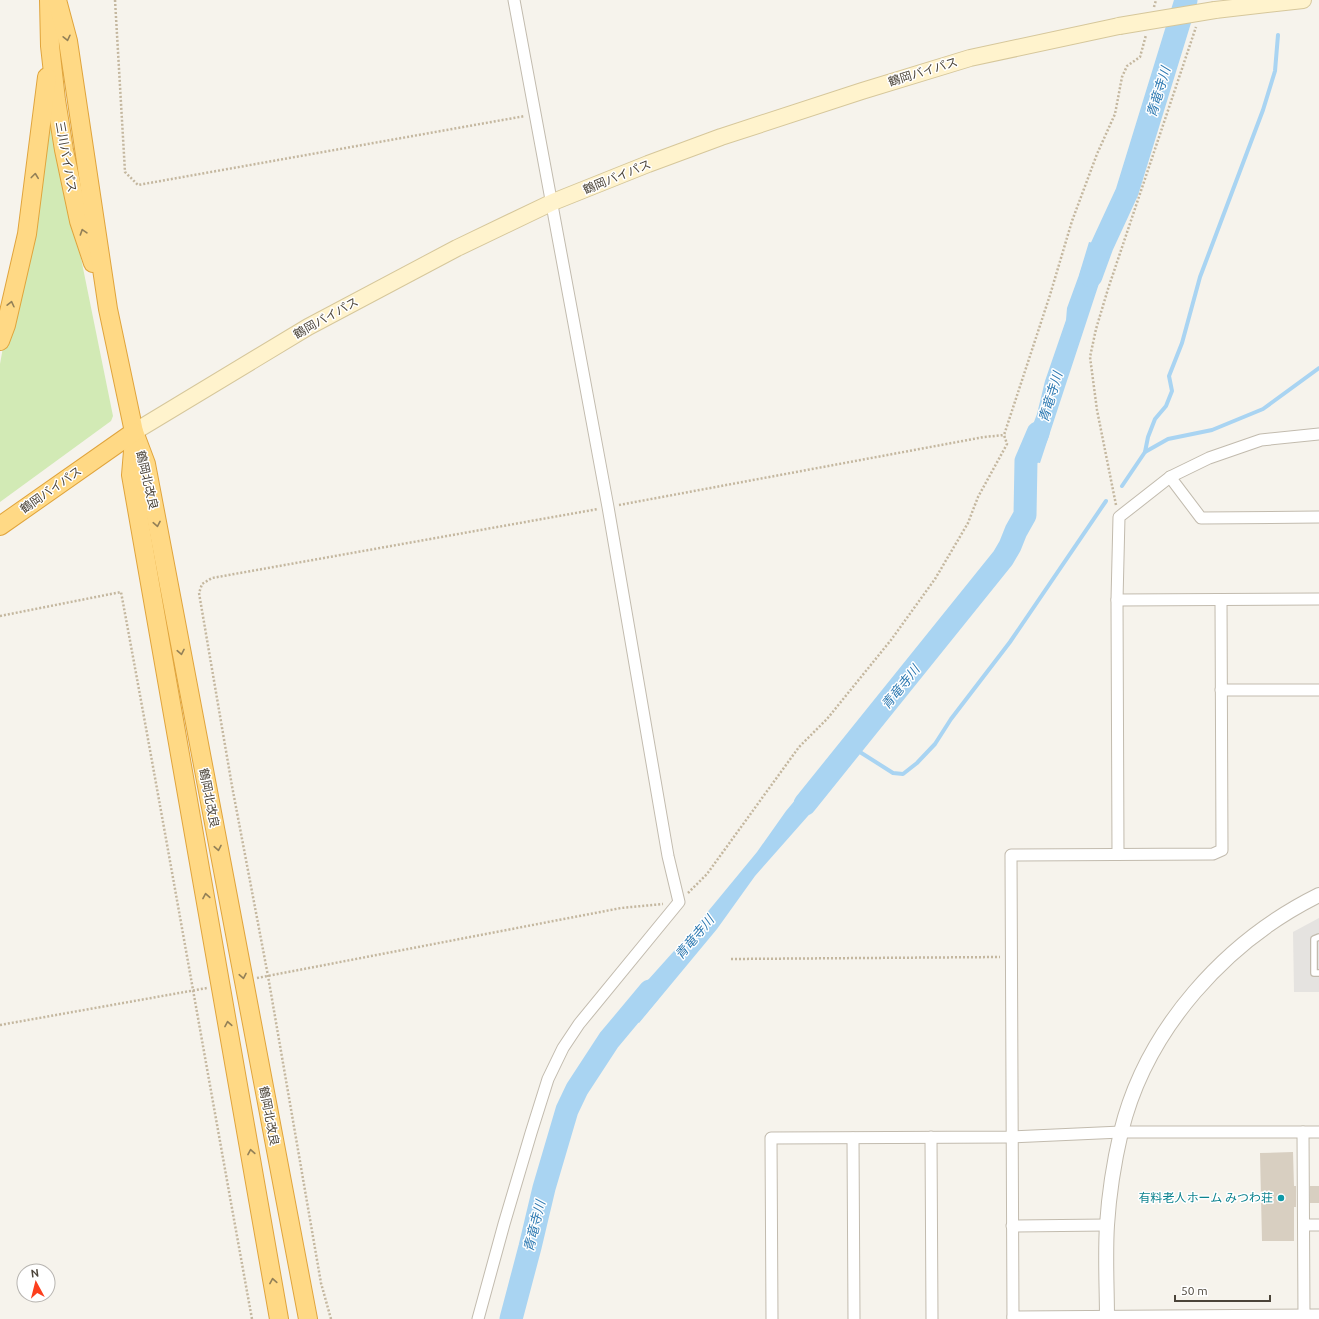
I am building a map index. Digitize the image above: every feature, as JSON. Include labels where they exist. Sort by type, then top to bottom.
[{"type":"highway","name":"三川バイパス","points":[[49,0],[50,46],[56,100],[73,194],[79,221],[108,309]]},
{"type":"highway","name":"三川バイパス","points":[[57,0],[68,41],[108,309],[134,432]]},
{"type":"highway","points":[[0,341],[6,324],[27,234],[50,46]]},
{"type":"highway","name":"鶴岡バイパス","points":[[0,526],[134,432]]},
{"type":"highway","name":"鶴岡北改良","points":[[134,432],[146,464],[308,1319]]},
{"type":"highway","name":"鶴岡北改良","points":[[134,432],[131,475],[222,986],[279,1319]]},
{"type":"main road","name":"鶴岡バイパス","points":[[134,432],[308,327],[457,248],[553,202],[721,137],[862,91],[970,58],[1119,26],[1215,10],[1303,0]]},
{"type":"street","points":[[478,1319],[504,1224],[548,1080],[563,1048],[579,1024],[679,902],[666,848],[608,507],[553,202],[514,0]]},
{"type":"street","points":[[1118,854],[1117,600],[1119,517],[1170,477],[1209,458],[1261,440],[1319,434]]},
{"type":"street","points":[[1170,477],[1200,518],[1319,517]]},
{"type":"street","points":[[1117,600],[1319,599]]},
{"type":"street","points":[[1221,600],[1222,850],[1213,854],[1010,855],[1013,1318],[1262,1317],[1319,1315]]},
{"type":"street","points":[[1221,690],[1319,690]]},
{"type":"street","points":[[1107,1318],[1107,1226],[1113,1175],[1121,1132],[1136,1088],[1150,1056],[1168,1027],[1215,969],[1242,945],[1273,921],[1319,895]]},
{"type":"street","points":[[772,1319],[771,1138],[1012,1137],[1121,1132],[1319,1132]]},
{"type":"street","points":[[1303,1132],[1304,1315]]},
{"type":"street","points":[[931,1137],[932,1319]]},
{"type":"street","points":[[853,1138],[854,1319]]},
{"type":"street","points":[[1304,1225],[1319,1225]]},
{"type":"street","points":[[1012,1226],[1107,1226]]},
{"type":"lane","points":[[1319,937],[1314,939],[1314,973],[1319,973]]},
{"type":"path","points":[[115,0],[125,172],[138,186],[536,114]]},
{"type":"path","points":[[1152,14],[1156,0]]},
{"type":"path","points":[[1119,517],[1110,480],[1097,410],[1090,357],[1096,329],[1108,289],[1197,23]]},
{"type":"path","points":[[244,981],[621,908],[679,902],[707,874],[799,748],[826,719],[891,640],[935,579],[968,523],[978,497],[1007,444],[1004,435],[1050,295],[1072,221],[1097,154],[1115,114],[1122,77],[1126,66],[1140,57],[1148,28]]},
{"type":"path","points":[[331,1319],[321,1283],[268,976],[233,794],[199,593],[202,584],[212,578],[608,507],[984,437],[1004,435]]},
{"type":"path","points":[[0,616],[121,592],[252,1319]]},
{"type":"path","points":[[731,958],[1011,957]]},
{"type":"path","points":[[0,1025],[192,990],[222,986]]},
{"type":"green space","points":[[50,87],[52,115],[113,416],[111,421],[0,502],[0,364]]},
{"type":"shaded area","points":[[1319,918],[1319,992],[1294,992],[1293,932]]},
{"type":"water","points":[[1089,242],[1111,247],[1040,463],[1021,460],[1037,414],[1045,381],[1066,320],[1067,308]]},
{"type":"water","points":[[816,775],[832,786],[815,808],[755,876],[717,929],[639,1023],[625,1010],[639,990],[691,932],[757,852],[786,811]]},
{"type":"building","name":"有料老人ホーム みつわ荘","points":[[1293,1152],[1294,1186],[1296,1186],[1296,1207],[1294,1207],[1294,1241],[1262,1241],[1260,1153]]},
{"type":"building","points":[[1310,1186],[1319,1186],[1319,1203],[1310,1203]]},
{"type":"waterway","name":"青竜寺川","points":[[1091,276],[1102,246],[1127,192],[1186,0]]},
{"type":"waterway","points":[[1122,486],[1145,452],[1148,437],[1155,419],[1166,406],[1172,391],[1169,376],[1182,343],[1200,277],[1263,110],[1275,71],[1278,35]]},
{"type":"waterway","points":[[1145,452],[1168,439],[1212,430],[1263,409],[1319,368]]},
{"type":"waterway","name":"青竜寺川","points":[[805,804],[1003,558],[1025,515],[1026,461],[1038,433]]},
{"type":"waterway","points":[[852,747],[893,773],[903,774],[917,763],[935,744],[951,719],[1010,642],[1106,501]]},
{"type":"waterway","name":"青竜寺川","points":[[511,1319],[544,1188],[567,1110],[577,1089],[609,1040],[650,991]]},
{"type":"place","name":"有料老人ホーム みつわ荘","points":[[1281,1198]]}]
